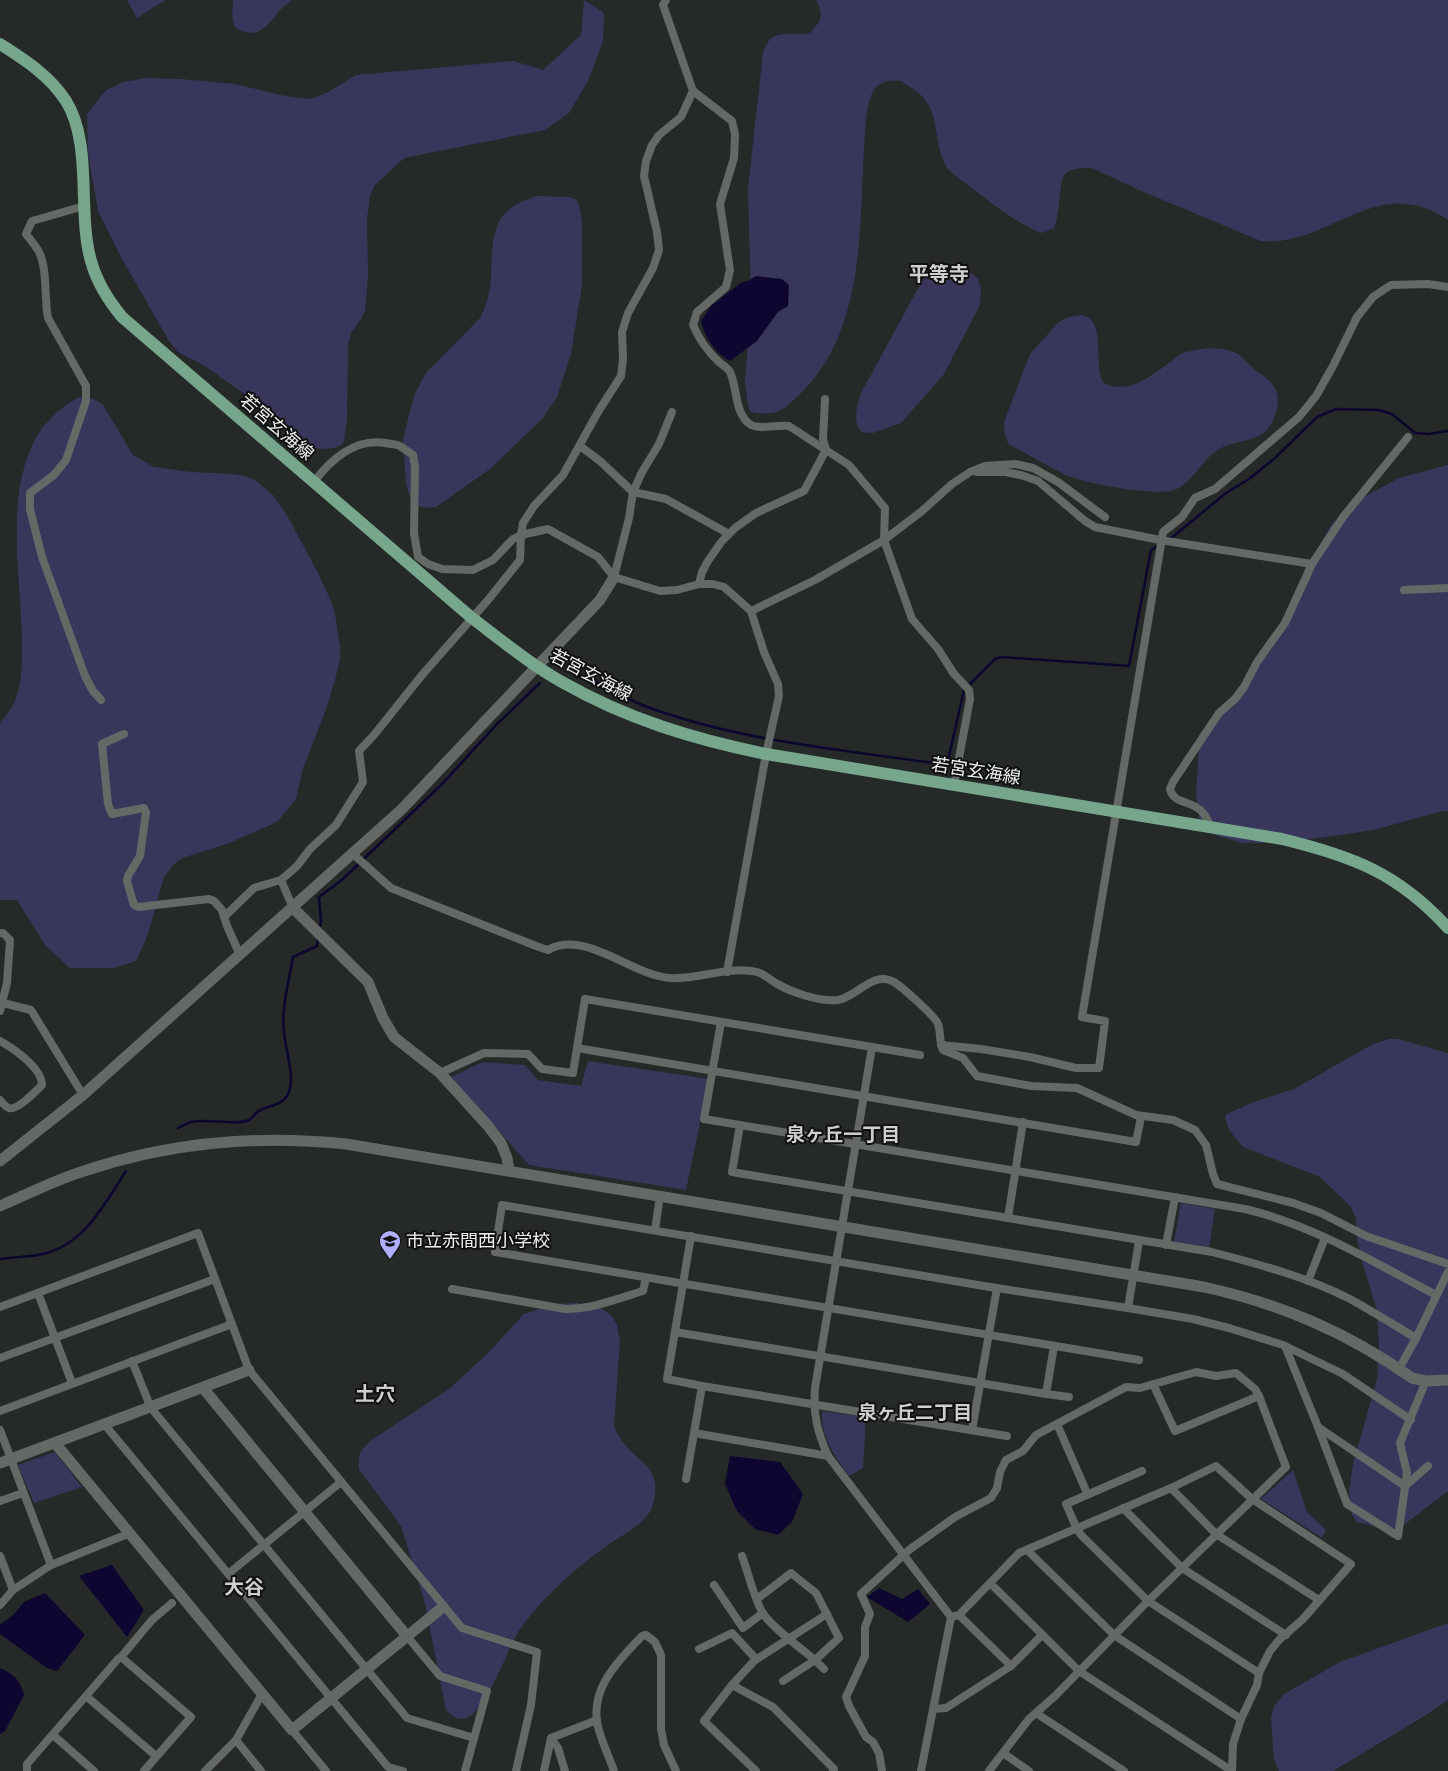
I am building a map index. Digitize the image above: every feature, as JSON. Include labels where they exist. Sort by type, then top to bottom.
[{"type":"main road","name":"若宮玄海線","points":[[0,44],[42,72],[55,86],[70,109],[76,126],[80,148],[86,233],[91,262],[103,292],[122,317],[472,618],[560,681],[632,716],[671,731],[717,744],[766,754],[1282,839],[1323,849],[1348,857],[1394,880],[1415,896],[1448,928]]},
{"type":"street","points":[[666,0],[663,5],[694,91],[732,121],[735,134],[734,158],[720,204],[730,270],[726,287],[697,312],[693,325],[700,340],[718,361],[730,371],[744,420],[753,426],[761,428],[779,424],[789,426],[849,465],[885,508],[884,540],[912,619],[938,649],[954,674],[969,690],[970,699],[954,785]]},
{"type":"street","points":[[224,917],[254,888],[281,880],[336,825],[362,786],[364,775],[359,751],[374,736],[422,675],[520,560],[523,523],[534,506],[564,475],[598,412],[621,376],[623,359],[622,332],[628,313],[653,268],[659,250],[657,232],[644,176],[646,161],[652,145],[659,135],[681,117],[694,91]]},
{"type":"street","points":[[84,206],[32,221],[26,234],[39,251],[45,278],[48,318],[86,386],[86,401],[66,460],[54,475],[30,493],[30,509],[42,558],[85,676],[93,691],[101,700]]},
{"type":"street","points":[[941,1045],[981,1049],[1076,1068],[1099,1068],[1105,1021],[1082,1017],[1153,596],[1160,540],[1163,532],[1182,517],[1195,498],[1215,490],[1299,418],[1316,396],[1357,317],[1373,297],[1391,285],[1428,284],[1448,287]]},
{"type":"street","points":[[698,584],[708,561],[729,534],[756,513],[804,491],[826,450],[823,440],[825,399]]},
{"type":"street","points":[[1,1157],[83,1095],[353,854],[402,808],[600,600],[614,577],[629,518],[633,492],[642,472],[659,444],[672,412]]},
{"type":"street","points":[[1211,827],[1206,816],[1197,807],[1175,798],[1170,789],[1219,713],[1244,687],[1257,662],[1285,623],[1312,564],[1343,517],[1408,437]]},
{"type":"street","points":[[314,482],[322,471],[344,452],[364,443],[380,442],[398,445],[413,455],[415,467],[414,533],[418,557],[428,564],[442,569],[473,570],[493,560],[513,539],[521,535],[548,530],[598,557],[614,577],[660,591],[676,590],[698,584],[713,584],[724,587],[751,611],[764,652],[778,684],[779,696],[766,754],[727,972]]},
{"type":"street","points":[[580,446],[600,461],[633,492],[666,499],[729,534]]},
{"type":"street","points":[[751,611],[815,580],[884,540],[922,512],[952,484],[970,472],[985,466],[1015,464],[1033,468],[1058,482],[1105,517]]},
{"type":"street","points":[[970,472],[1006,472],[1038,481],[1085,521],[1095,527],[1160,540],[1312,564]]},
{"type":"street","points":[[1404,590],[1448,588]]},
{"type":"street","points":[[124,734],[102,744],[108,804],[112,814],[138,808],[144,808],[146,812],[140,856],[127,881],[134,905],[138,907],[209,899],[214,901],[219,905],[240,955]]},
{"type":"street","points":[[353,854],[391,888],[548,950],[556,945],[566,943],[585,946],[641,971],[670,978],[727,972],[757,972],[786,988],[820,1000],[839,1000],[876,980],[882,979],[893,982],[933,1016],[938,1024],[943,1050],[963,1058],[977,1076],[1031,1086],[1077,1088],[1141,1117],[1173,1120],[1195,1130],[1206,1145],[1217,1184],[1321,1213],[1366,1236],[1448,1264]]},
{"type":"street","points":[[281,880],[293,908],[368,982],[383,1018],[394,1037],[440,1073],[488,1126],[501,1143],[507,1158],[508,1170]]},
{"type":"street","points":[[0,933],[3,933],[10,940],[3,983],[3,1003],[0,1012]]},
{"type":"street","points":[[440,1073],[484,1053],[528,1054],[542,1069],[572,1073],[585,999],[920,1055]]},
{"type":"street","points":[[3,1003],[31,1010],[83,1095]]},
{"type":"street","points":[[721,1022],[704,1119],[1273,1215],[1298,1224],[1436,1295]]},
{"type":"street","points":[[0,1040],[27,1060],[42,1078],[42,1085],[17,1107],[12,1109],[6,1108],[0,1100]]},
{"type":"street","points":[[872,1047],[821,1356],[814,1388],[814,1404],[818,1432],[828,1456],[951,1617],[921,1771]]},
{"type":"street","points":[[577,1048],[1136,1142],[1141,1117]]},
{"type":"street","points":[[1008,1218],[1023,1122]]},
{"type":"street","points":[[740,1125],[732,1172],[1212,1252],[1308,1281],[1349,1299],[1416,1338]]},
{"type":"street","points":[[0,1206],[52,1182],[118,1161],[186,1145],[276,1139],[339,1143],[1204,1287],[1266,1302],[1329,1328],[1399,1368],[1412,1378],[1426,1382],[1448,1380]]},
{"type":"street","points":[[655,1230],[660,1196]]},
{"type":"street","points":[[1166,1245],[1175,1197]]},
{"type":"street","points":[[1139,1360],[495,1252],[502,1205],[1193,1319],[1229,1328],[1285,1346],[1343,1374],[1410,1420]]},
{"type":"street","points":[[0,1307],[198,1233],[249,1370],[462,1628],[537,1652],[531,1705],[516,1771]]},
{"type":"street","points":[[691,1236],[667,1379],[1007,1436]]},
{"type":"street","points":[[1308,1281],[1325,1238]]},
{"type":"street","points":[[1128,1308],[1139,1241]]},
{"type":"street","points":[[1399,1368],[1416,1338],[1448,1272]]},
{"type":"street","points":[[452,1289],[564,1309],[579,1309],[597,1306],[642,1291],[646,1278]]},
{"type":"street","points":[[0,1358],[215,1279]]},
{"type":"street","points":[[972,1430],[997,1288]]},
{"type":"street","points":[[38,1293],[72,1384]]},
{"type":"street","points":[[0,1411],[232,1324]]},
{"type":"street","points":[[675,1332],[1069,1397]]},
{"type":"street","points":[[1046,1394],[1054,1346]]},
{"type":"street","points":[[1285,1346],[1318,1427],[1346,1504],[1398,1536],[1407,1473],[1400,1443],[1426,1382]]},
{"type":"street","points":[[132,1362],[151,1408],[265,1543],[408,1718],[474,1738]]},
{"type":"street","points":[[0,1464],[249,1370]]},
{"type":"street","points":[[882,1771],[879,1752],[873,1742],[866,1737],[846,1698],[865,1656],[865,1627],[870,1614],[861,1594],[909,1550],[955,1517],[991,1498],[997,1488],[1000,1472],[1006,1460],[1023,1451],[1036,1435],[1126,1387],[1140,1388],[1196,1372],[1216,1376],[1236,1373],[1255,1389],[1260,1396],[1286,1467],[1036,1713],[989,1771]]},
{"type":"street","points":[[1153,1384],[1175,1431],[1260,1396]]},
{"type":"street","points":[[686,1479],[702,1386]]},
{"type":"street","points":[[203,1388],[440,1676],[487,1691],[465,1771]]},
{"type":"street","points":[[1057,1424],[1087,1493]]},
{"type":"street","points":[[106,1425],[388,1767],[403,1771]]},
{"type":"street","points":[[1318,1427],[1405,1486]]},
{"type":"street","points":[[0,1430],[51,1565]]},
{"type":"street","points":[[694,1433],[828,1456]]},
{"type":"street","points":[[55,1443],[326,1771]]},
{"type":"street","points":[[951,1617],[959,1614],[1019,1553],[1171,1488],[1216,1466],[1252,1499],[1352,1564],[1303,1619],[1270,1652],[1259,1673],[1257,1685],[1241,1719],[1233,1744],[1232,1771]]},
{"type":"street","points":[[1405,1486],[1428,1466]]},
{"type":"street","points":[[1142,1471],[1087,1493],[1066,1504],[1076,1529],[1148,1601],[1259,1673]]},
{"type":"street","points":[[228,1574],[341,1482]]},
{"type":"street","points":[[1171,1488],[1216,1534],[1319,1600]]},
{"type":"street","points":[[0,1501],[23,1493]]},
{"type":"street","points":[[1123,1508],[1182,1568],[1286,1635]]},
{"type":"street","points":[[0,1605],[13,1590],[51,1565],[130,1533]]},
{"type":"street","points":[[1027,1550],[1114,1635],[1241,1719]]},
{"type":"street","points":[[0,1556],[13,1590]]},
{"type":"street","points":[[742,1556],[763,1613],[772,1624],[824,1669]]},
{"type":"street","points":[[757,1599],[791,1573],[816,1593],[839,1638],[814,1660],[783,1681]]},
{"type":"street","points":[[990,1583],[1079,1671],[1232,1771]]},
{"type":"street","points":[[714,1585],[744,1628],[763,1613]]},
{"type":"street","points":[[27,1771],[27,1764],[118,1658],[121,1657],[152,1620],[172,1603]]},
{"type":"street","points":[[292,1730],[406,1635],[443,1607]]},
{"type":"street","points":[[756,1771],[704,1721],[732,1685],[756,1659],[827,1614]]},
{"type":"street","points":[[959,1614],[1011,1666]]},
{"type":"street","points":[[699,1649],[732,1633],[756,1659]]},
{"type":"street","points":[[614,1771],[597,1720],[596,1711],[602,1684],[620,1659],[642,1636],[646,1635],[655,1642],[662,1655],[661,1729],[664,1745],[676,1771]]},
{"type":"street","points":[[933,1709],[946,1708],[1011,1666],[1042,1635]]},
{"type":"street","points":[[121,1657],[191,1717],[146,1770]]},
{"type":"street","points":[[732,1685],[774,1707],[834,1769],[833,1771]]},
{"type":"street","points":[[205,1771],[236,1740],[262,1694]]},
{"type":"street","points":[[86,1696],[156,1756]]},
{"type":"street","points":[[1036,1713],[1120,1770]]},
{"type":"street","points":[[551,1738],[597,1720]]},
{"type":"street","points":[[53,1735],[94,1771]]},
{"type":"street","points":[[544,1771],[551,1738]]},
{"type":"street","points":[[551,1738],[558,1748],[565,1771]]},
{"type":"street","points":[[236,1740],[261,1771]]},
{"type":"street","points":[[1003,1753],[1029,1771]]},
{"type":"shaded area","points":[[127,0],[165,0],[137,18]]},
{"type":"shaded area","points":[[233,0],[292,0],[280,10],[266,27],[251,33],[240,30],[234,25],[232,16]]},
{"type":"shaded area","points":[[584,0],[603,12],[603,41],[588,81],[569,113],[545,130],[404,158],[374,186],[370,196],[367,218],[368,277],[365,311],[351,333],[348,345],[347,419],[344,441],[341,445],[322,449],[313,448],[301,442],[285,423],[205,366],[178,352],[169,341],[122,259],[98,211],[88,154],[87,114],[106,90],[123,82],[146,78],[181,79],[234,84],[290,97],[311,99],[328,92],[356,75],[514,61],[543,70],[581,35]]},
{"type":"shaded area","points":[[816,0],[1448,0],[1448,220],[1422,207],[1398,204],[1375,207],[1309,234],[1286,240],[1261,241],[1139,190],[1092,168],[1085,168],[1074,169],[1065,174],[1054,228],[1042,233],[1022,224],[1004,212],[951,172],[942,156],[929,105],[913,89],[902,82],[893,80],[885,82],[878,85],[873,91],[866,117],[858,255],[846,314],[836,342],[822,368],[791,403],[774,413],[751,412],[748,406],[745,383],[751,299],[748,188],[763,53],[770,39],[775,36],[810,33],[821,18]]},
{"type":"shaded area","points":[[536,196],[569,197],[577,200],[582,224],[582,285],[571,354],[557,397],[542,419],[490,469],[436,507],[426,508],[419,506],[411,501],[406,484],[403,440],[415,393],[426,373],[482,315],[490,288],[492,249],[500,220],[512,207]]},
{"type":"shaded area","points":[[934,271],[959,271],[973,274],[978,279],[981,288],[980,305],[944,374],[901,423],[873,433],[862,432],[856,419],[861,393],[921,283],[927,275]]},
{"type":"shaded area","points":[[756,276],[782,279],[789,285],[788,306],[778,312],[757,341],[730,361],[711,344],[701,321],[711,306],[742,282]]},
{"type":"shaded area","points":[[1081,315],[1089,318],[1094,324],[1097,333],[1099,366],[1104,383],[1114,386],[1135,384],[1181,354],[1194,350],[1216,348],[1230,350],[1238,354],[1273,385],[1278,396],[1278,402],[1273,421],[1262,434],[1214,452],[1188,481],[1177,489],[1168,491],[1139,491],[1075,478],[1009,445],[1005,436],[1004,422],[1030,354],[1059,322],[1068,317]]},
{"type":"shaded area","points":[[80,397],[94,399],[103,405],[133,455],[154,467],[245,476],[256,481],[273,495],[288,517],[318,573],[334,608],[340,646],[340,659],[335,680],[325,712],[303,768],[296,799],[277,822],[227,844],[182,858],[173,865],[164,877],[147,937],[136,961],[114,968],[70,968],[46,946],[17,900],[0,900],[0,723],[15,701],[20,683],[22,664],[17,536],[17,507],[21,479],[29,452],[42,428],[64,406]]},
{"type":"shaded area","points":[[1448,465],[1448,811],[1374,830],[1291,842],[1241,843],[1212,834],[1200,824],[1196,793],[1199,748],[1205,733],[1229,699],[1271,650],[1311,560],[1331,525],[1356,501],[1399,478]]},
{"type":"shaded area","points":[[1389,1039],[1398,1039],[1448,1053],[1448,1491],[1400,1528],[1387,1529],[1357,1522],[1352,1515],[1349,1492],[1353,1464],[1377,1379],[1379,1345],[1377,1311],[1357,1239],[1356,1218],[1350,1206],[1320,1177],[1243,1147],[1229,1130],[1225,1117],[1227,1114],[1254,1102],[1294,1089],[1373,1044]]},
{"type":"shaded area","points":[[588,1061],[709,1079],[686,1190],[529,1165],[451,1077],[483,1062],[525,1065],[538,1080],[581,1086]]},
{"type":"shaded area","points":[[1181,1203],[1215,1209],[1209,1248],[1174,1242]]},
{"type":"shaded area","points":[[577,1303],[603,1309],[612,1316],[617,1325],[620,1341],[614,1426],[626,1445],[652,1473],[655,1495],[651,1510],[639,1524],[589,1559],[546,1598],[518,1632],[494,1682],[478,1708],[470,1716],[462,1719],[457,1718],[446,1710],[425,1603],[401,1526],[359,1469],[359,1457],[361,1451],[370,1441],[449,1389],[487,1354],[524,1314],[556,1304]]},
{"type":"shaded area","points":[[822,1411],[866,1417],[863,1468],[849,1476],[826,1438],[823,1429]]},
{"type":"shaded area","points":[[55,1452],[82,1487],[34,1503],[18,1465]]},
{"type":"shaded area","points":[[730,1456],[780,1462],[803,1494],[792,1522],[778,1535],[755,1529],[737,1511],[725,1484]]},
{"type":"shaded area","points":[[1293,1470],[1307,1512],[1326,1530],[1322,1538],[1261,1499]]},
{"type":"shaded area","points":[[112,1565],[144,1610],[127,1637],[79,1576]]},
{"type":"shaded area","points":[[879,1588],[902,1599],[918,1589],[930,1604],[908,1622],[867,1597]]},
{"type":"shaded area","points":[[45,1593],[85,1635],[57,1671],[47,1668],[0,1634],[0,1625],[13,1615],[24,1602]]},
{"type":"shaded area","points":[[1448,1623],[1448,1700],[1333,1771],[1279,1771],[1274,1760],[1271,1718],[1274,1706],[1284,1694],[1340,1662]]},
{"type":"shaded area","points":[[0,1668],[16,1678],[21,1685],[24,1695],[5,1731],[0,1734]]},
{"type":"waterway","points":[[1169,540],[1226,493],[1249,479],[1275,458],[1317,417],[1336,409],[1379,410],[1392,414],[1415,433],[1429,434],[1448,431]]},
{"type":"waterway","points":[[577,677],[585,676],[642,705],[679,718],[717,728],[793,743],[947,765],[964,690],[995,659],[1001,657],[1129,666],[1151,550],[1158,546]]},
{"type":"waterway","points":[[319,930],[321,921],[319,897],[343,879],[443,783],[497,724],[540,683]]},
{"type":"waterway","points":[[178,1128],[198,1121],[243,1122],[249,1120],[257,1112],[281,1102],[287,1096],[290,1089],[291,1073],[283,1023],[293,957],[317,946],[318,938]]},
{"type":"waterway","points":[[0,1259],[43,1254],[70,1242],[92,1221],[126,1171]]},
{"type":"place","name":"市立赤間西小学校","points":[[390,1260]]},
{"type":"district","name":"平等寺","points":[[939,274]]},
{"type":"district","name":"泉ヶ丘一丁目","points":[[843,1134]]},
{"type":"district","name":"土穴","points":[[375,1394]]},
{"type":"district","name":"泉ヶ丘二丁目","points":[[915,1412]]},
{"type":"district","name":"大谷","points":[[244,1587]]}]
